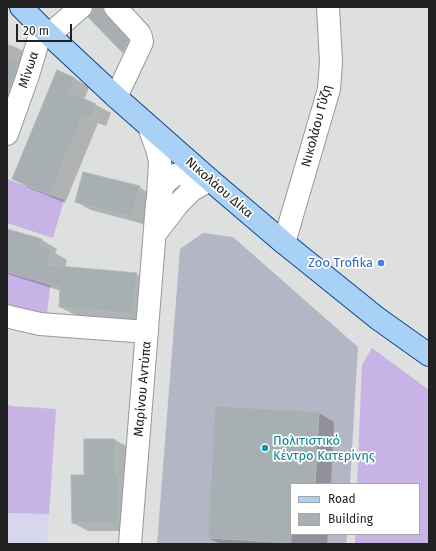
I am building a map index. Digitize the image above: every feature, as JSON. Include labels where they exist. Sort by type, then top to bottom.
[{"type":"main road","name":"Νικολάου Δίκα","points":[[21,7],[116,97],[210,180],[284,243],[377,318],[429,355]]},
{"type":"street","points":[[46,32],[81,7]]},
{"type":"street","points":[[115,7],[138,33],[142,42],[116,97]]},
{"type":"street","name":"Νικολάου Γύζη","points":[[284,243],[329,90],[331,62],[328,7]]},
{"type":"street","name":"Μίνωα","points":[[7,134],[28,75],[46,32]]},
{"type":"street","name":"Μαρίνου Αντύπα","points":[[130,544],[160,161],[149,127]]},
{"type":"street","points":[[157,203],[163,186],[175,175],[186,173],[198,175],[210,180]]},
{"type":"street","points":[[155,234],[178,204],[192,190],[210,180]]},
{"type":"street","points":[[7,316],[40,324],[147,332]]},
{"type":"shaded area","points":[[7,7],[429,7],[429,544],[7,544]]},
{"type":"shaded area","points":[[7,179],[64,200],[53,238],[7,223]]},
{"type":"shaded area","points":[[203,233],[233,237],[358,347],[350,483],[290,483],[290,535],[347,535],[346,544],[157,544],[180,249]]},
{"type":"shaded area","points":[[7,267],[51,280],[47,313],[24,310],[7,304]]},
{"type":"shaded area","points":[[372,348],[429,390],[429,544],[355,544],[355,535],[420,535],[420,483],[357,483],[362,365]]},
{"type":"shaded area","points":[[7,405],[56,409],[49,514],[7,513]]},
{"type":"shaded area","points":[[7,513],[49,514],[47,544],[7,544]]},
{"type":"building","points":[[93,7],[103,7],[106,15],[129,40],[123,53],[88,17],[93,11]]},
{"type":"building","points":[[7,57],[19,61],[7,97]]},
{"type":"building","points":[[57,70],[75,78],[69,92],[96,104],[91,118],[83,115],[50,195],[12,179]]},
{"type":"building","points":[[83,172],[140,186],[132,217],[75,202]]},
{"type":"building","points":[[7,229],[42,239],[40,247],[52,250],[48,265],[137,273],[133,314],[59,307],[60,287],[7,272]]},
{"type":"building","name":"Πολιτιστικό Κέντρο Κατερίνης","points":[[215,406],[319,412],[315,483],[290,483],[291,543],[208,538]]},
{"type":"building","points":[[84,439],[115,439],[115,475],[118,475],[118,523],[72,523],[71,475],[84,475]]},
{"type":"place","name":"Zoo Trofika","points":[[381,263]]},
{"type":"place","name":"Πολιτιστικό Κέντρο Κατερίνης","points":[[265,448]]}]
